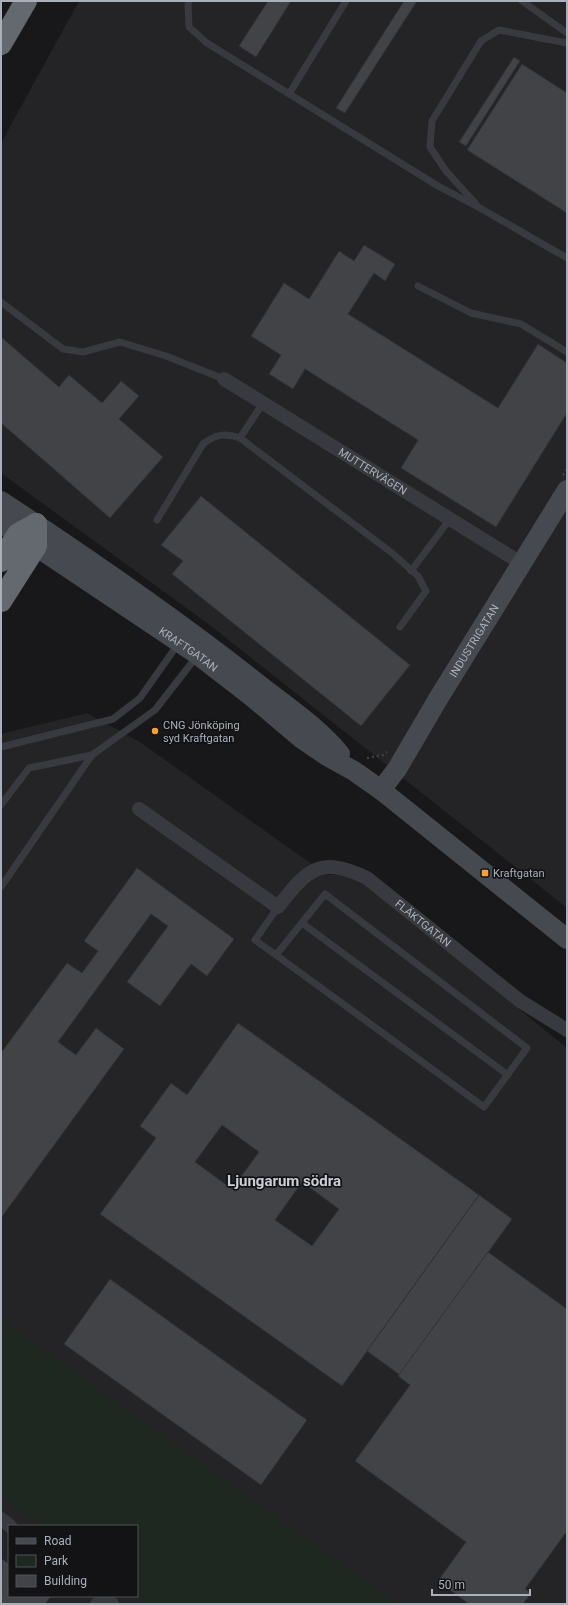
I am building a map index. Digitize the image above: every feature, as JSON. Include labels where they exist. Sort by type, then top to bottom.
[{"type":"highway","points":[[1,44],[26,1]]},
{"type":"highway","points":[[1,561],[23,532]]},
{"type":"highway","points":[[1,601],[23,532]]},
{"type":"street","name":"MUTTERVÄGEN","points":[[224,379],[521,564]]},
{"type":"street","name":"INDUSTRIGATAN","points":[[381,790],[397,769],[567,490]]},
{"type":"street","points":[[1,501],[23,532]]},
{"type":"street","name":"KRAFTGATAN","points":[[23,532],[180,642],[199,646]]},
{"type":"street","name":"KRAFTGATAN","points":[[23,532],[199,646],[251,696],[302,739],[326,756],[354,771],[381,790],[567,939]]},
{"type":"street","points":[[139,809],[278,907]]},
{"type":"street","name":"FLÄKTGATAN","points":[[278,907],[298,880],[314,870],[326,867],[343,868],[356,872],[380,887],[520,1001],[567,1030]]},
{"type":"street","points":[[102,1597],[112,1604]]},
{"type":"lane","points":[[189,1],[189,27],[207,43],[438,186],[480,208],[567,258]]},
{"type":"lane","points":[[288,94],[346,1]]},
{"type":"lane","points":[[522,1],[567,32]]},
{"type":"lane","points":[[480,208],[446,172],[430,147],[432,121],[481,40],[500,30],[567,43]]},
{"type":"lane","points":[[418,286],[471,313],[521,324],[567,352]]},
{"type":"lane","points":[[1,302],[63,349],[83,352],[120,342],[166,356],[224,379]]},
{"type":"lane","points":[[240,438],[263,403]]},
{"type":"lane","points":[[157,520],[203,444],[213,436],[230,435],[240,438],[386,548],[418,576],[426,591],[400,627]]},
{"type":"lane","points":[[411,571],[450,519]]},
{"type":"lane","points":[[1,747],[113,719],[140,698],[180,642]]},
{"type":"lane","points":[[1,887],[92,755],[155,710],[199,646]]},
{"type":"lane","points":[[1,805],[29,768],[92,755]]},
{"type":"lane","points":[[276,955],[325,894],[527,1048],[484,1107],[255,940],[278,907]]},
{"type":"lane","points":[[302,923],[508,1075]]},
{"type":"shaded area","points":[[79,1],[567,1],[567,908],[211,626],[1,473],[1,143]]},
{"type":"shaded area","points":[[87,713],[140,742],[327,875],[340,875],[359,879],[567,1048],[567,1604],[1,1604],[1,734]]},
{"type":"green space","points":[[3,1321],[397,1604],[143,1604],[134,1597],[138,1597],[138,1525],[39,1525],[1,1496],[1,1324]]},
{"type":"building","points":[[268,1],[291,1],[256,57],[239,46]]},
{"type":"building","points":[[404,1],[417,1],[345,113],[336,108]]},
{"type":"building","points":[[514,57],[520,61],[466,146],[459,142]]},
{"type":"building","points":[[522,64],[567,93],[567,213],[467,150]]},
{"type":"building","points":[[364,245],[395,264],[385,281],[374,273],[348,314],[498,408],[538,344],[567,363],[567,413],[496,527],[401,468],[418,440],[305,369],[293,389],[269,374],[281,355],[251,336],[284,283],[309,299],[339,251],[354,261]]},
{"type":"building","points":[[1,337],[59,387],[69,375],[102,403],[121,381],[139,396],[119,419],[163,457],[110,518],[1,423]]},
{"type":"building","points":[[201,496],[410,665],[361,726],[172,574],[183,561],[161,545]]},
{"type":"building","points":[[137,868],[234,939],[207,976],[191,964],[160,1006],[127,982],[168,926],[151,914],[58,1042],[76,1055],[96,1028],[124,1049],[1,1218],[1,1053],[67,963],[82,973],[98,951],[84,941]]},
{"type":"building","points":[[238,1023],[479,1195],[342,1386],[100,1214],[156,1138],[140,1126],[171,1083],[187,1095]],"holes":[[[222,1125],[259,1152],[232,1189],[195,1162]],[[302,1182],[339,1209],[312,1246],[275,1220]]]},
{"type":"building","points":[[479,1195],[512,1219],[400,1375],[367,1351]]},
{"type":"building","points":[[488,1252],[567,1309],[567,1531],[525,1589],[531,1593],[523,1604],[469,1604],[438,1581],[466,1542],[355,1461],[410,1385],[398,1376]]},
{"type":"building","points":[[110,1279],[307,1420],[261,1485],[64,1344]]},
{"type":"building","points":[[2,1559],[8,1563],[8,1597],[50,1597],[45,1604],[1,1604]]},
{"type":"place","name":"CNG Jönköping syd Kraftgatan","points":[[155,731]]},
{"type":"place","name":"Kraftgatan","points":[[485,873]]},
{"type":"district","name":"Ljungarum södra","points":[[284,1181]]}]
